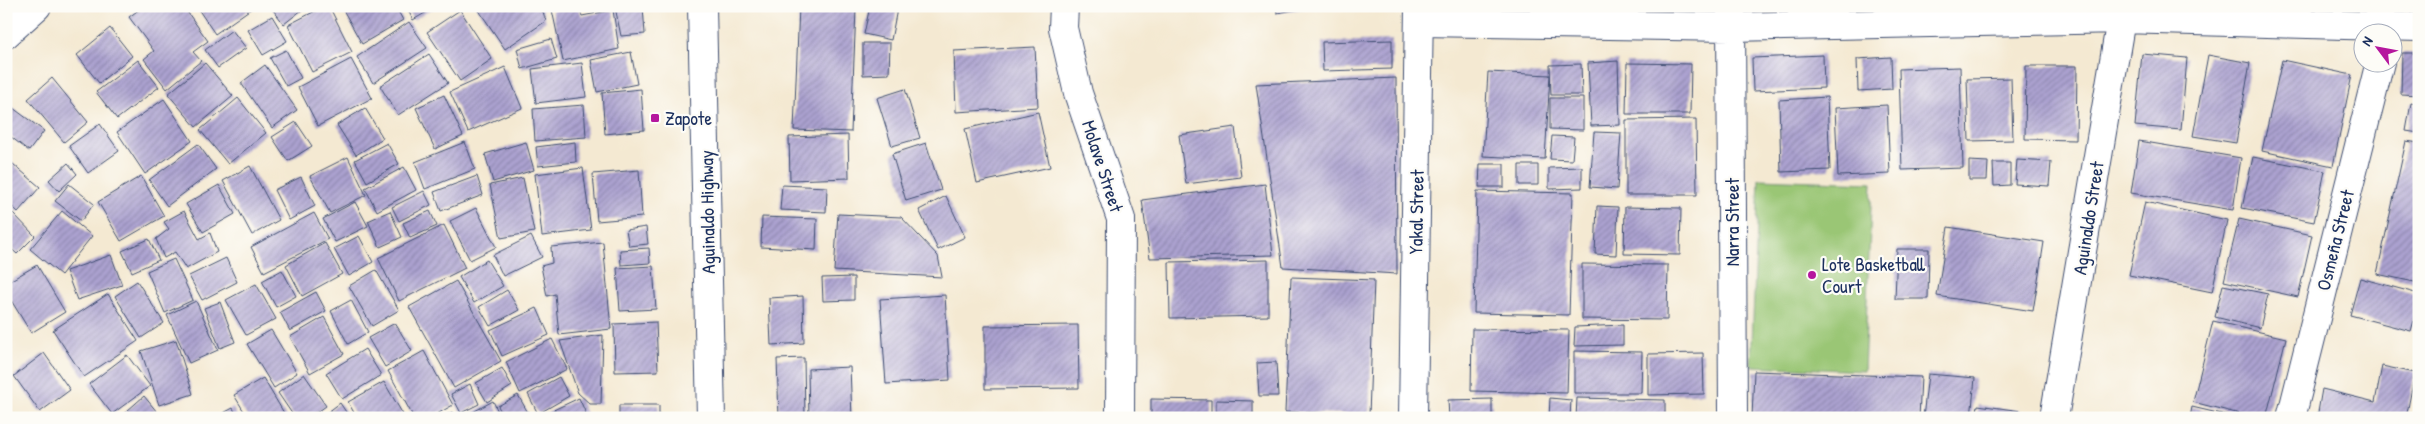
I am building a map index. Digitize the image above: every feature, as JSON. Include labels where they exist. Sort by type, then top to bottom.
[{"type":"main road","name":"Aguinaldo Highway","points":[[702,6],[711,418]]},
{"type":"main road","name":"Molave Street","points":[[1064,6],[1063,28],[1078,93],[1121,219],[1120,418]]},
{"type":"main road","points":[[6,34],[33,7]]},
{"type":"main road","points":[[1420,14],[1731,16],[2108,15],[2352,28]]},
{"type":"main road","name":"Yakal Street","points":[[1412,418],[1420,14]]},
{"type":"main road","name":"Aguinaldo Street","points":[[2054,418],[2108,15]]},
{"type":"main road","name":"Narra Street","points":[[1731,16],[1733,418]]},
{"type":"main road","points":[[2402,29],[2419,27]]},
{"type":"main road","name":"Osmeña Street","points":[[2291,418],[2378,72]]},
{"type":"green space","name":"Lote Basketball Court","points":[[1759,179],[1872,183],[1864,371],[1751,366]]},
{"type":"building","points":[[144,6],[183,6],[208,41],[193,52],[201,61],[167,89],[144,59],[154,51],[129,17]]},
{"type":"building","points":[[196,6],[251,6],[252,8],[215,34]]},
{"type":"building","points":[[270,6],[307,6],[284,24]]},
{"type":"building","points":[[325,6],[329,6],[352,52],[312,72],[288,25]]},
{"type":"building","points":[[341,6],[395,6],[403,20],[362,44]]},
{"type":"building","points":[[406,6],[437,6],[413,20]]},
{"type":"building","points":[[476,6],[541,6],[546,21],[505,49]]},
{"type":"building","points":[[578,6],[582,16],[613,10],[619,49],[563,61],[552,10]]},
{"type":"building","points":[[799,6],[856,9],[851,132],[794,130]]},
{"type":"building","points":[[870,6],[897,9],[891,40],[864,34]]},
{"type":"building","points":[[1276,6],[1312,6],[1312,7],[1277,13]]},
{"type":"building","points":[[1442,6],[1468,6],[1468,7],[1443,11]]},
{"type":"building","points":[[1749,6],[1783,6],[1783,8],[1749,9]]},
{"type":"building","points":[[615,7],[643,7],[645,34],[621,36]]},
{"type":"building","points":[[460,10],[492,59],[460,81],[427,32]]},
{"type":"building","points":[[272,16],[287,41],[263,55],[248,30]]},
{"type":"building","points":[[409,22],[427,48],[373,83],[357,57]]},
{"type":"building","points":[[110,28],[132,56],[99,83],[77,55]]},
{"type":"building","points":[[232,30],[246,48],[218,68],[205,50]]},
{"type":"building","points":[[551,39],[557,59],[522,69],[517,49]]},
{"type":"building","points":[[1392,40],[1392,69],[1323,71],[1322,42]]},
{"type":"building","points":[[863,43],[890,43],[889,74],[863,75]]},
{"type":"building","points":[[1035,47],[1038,107],[956,112],[954,51]]},
{"type":"building","points":[[286,50],[301,78],[286,86],[270,58]]},
{"type":"building","points":[[631,52],[637,84],[597,92],[591,60]]},
{"type":"building","points":[[2402,53],[2419,53],[2419,95],[2401,94]]},
{"type":"building","points":[[429,54],[448,83],[398,115],[380,86]]},
{"type":"building","points":[[2142,54],[2187,58],[2181,130],[2135,126]]},
{"type":"building","points":[[1823,55],[1824,88],[1753,91],[1752,58]]},
{"type":"building","points":[[2208,55],[2250,63],[2236,143],[2193,136]]},
{"type":"building","points":[[1891,57],[1892,89],[1858,91],[1857,59]]},
{"type":"building","points":[[351,59],[372,98],[318,126],[298,87]]},
{"type":"building","points":[[138,60],[159,87],[117,119],[96,92]]},
{"type":"building","points":[[2282,60],[2352,75],[2333,166],[2262,151]]},
{"type":"building","points":[[1618,61],[1620,125],[1591,126],[1588,63]]},
{"type":"building","points":[[205,63],[233,96],[196,127],[168,94]]},
{"type":"building","points":[[582,63],[586,97],[536,103],[532,69]]},
{"type":"building","points":[[1627,63],[1691,64],[1690,114],[1626,114]]},
{"type":"building","points":[[1581,64],[1582,95],[1551,95],[1550,65]]},
{"type":"building","points":[[265,65],[297,110],[272,128],[241,83]]},
{"type":"building","points":[[2026,66],[2077,66],[2076,140],[2025,139]]},
{"type":"building","points":[[505,67],[522,108],[468,132],[450,92]]},
{"type":"building","points":[[1960,67],[1963,168],[1902,170],[1899,69]]},
{"type":"building","points":[[1488,72],[1550,75],[1545,159],[1483,156]]},
{"type":"building","points":[[52,78],[88,122],[64,142],[28,99]]},
{"type":"building","points":[[1396,78],[1397,274],[1283,267],[1256,84]]},
{"type":"building","points":[[2011,78],[2013,140],[1969,141],[1967,79]]},
{"type":"building","points":[[641,89],[644,130],[605,134],[602,93]]},
{"type":"building","points":[[905,89],[920,138],[892,146],[877,98]]},
{"type":"building","points":[[444,95],[463,136],[435,149],[416,108]]},
{"type":"building","points":[[1827,97],[1830,170],[1781,172],[1779,100]]},
{"type":"building","points":[[238,98],[266,133],[228,164],[200,130]]},
{"type":"building","points":[[1550,98],[1583,98],[1583,130],[1550,129]]},
{"type":"building","points":[[164,99],[192,141],[145,174],[117,132]]},
{"type":"building","points":[[2411,103],[2419,105],[2419,133],[2406,131]]},
{"type":"building","points":[[9,105],[44,131],[29,151],[6,133],[6,108]]},
{"type":"building","points":[[584,105],[586,137],[535,141],[533,109]]},
{"type":"building","points":[[1887,105],[1890,174],[1838,176],[1835,108]]},
{"type":"building","points":[[365,108],[383,138],[356,155],[337,125]]},
{"type":"building","points":[[1038,112],[1050,167],[977,183],[965,129]]},
{"type":"building","points":[[1696,119],[1697,195],[1626,195],[1626,120]]},
{"type":"building","points":[[296,122],[312,146],[288,161],[272,137]]},
{"type":"building","points":[[100,124],[119,151],[88,173],[69,146]]},
{"type":"building","points":[[1235,127],[1241,177],[1186,184],[1179,135]]},
{"type":"building","points":[[1594,132],[1621,133],[1617,189],[1590,187]]},
{"type":"building","points":[[848,135],[849,178],[790,180],[789,137]]},
{"type":"building","points":[[1552,136],[1574,137],[1572,160],[1550,159]]},
{"type":"building","points":[[2139,141],[2241,158],[2233,210],[2131,193]]},
{"type":"building","points":[[2406,141],[2419,143],[2419,283],[2377,274]]},
{"type":"building","points":[[465,142],[475,169],[425,189],[415,162]]},
{"type":"building","points":[[526,142],[534,170],[493,182],[485,154]]},
{"type":"building","points":[[575,142],[576,162],[538,166],[536,147]]},
{"type":"building","points":[[387,143],[399,164],[367,182],[355,160]]},
{"type":"building","points":[[926,143],[941,190],[906,201],[892,154]]},
{"type":"building","points":[[198,144],[216,169],[167,206],[149,180]]},
{"type":"building","points":[[348,157],[366,195],[330,213],[310,176]]},
{"type":"building","points":[[2253,157],[2325,171],[2314,222],[2242,208]]},
{"type":"building","points":[[6,158],[40,187],[18,212],[6,201]]},
{"type":"building","points":[[2017,160],[2051,162],[2049,186],[2015,184]]},
{"type":"building","points":[[1969,161],[1988,162],[1987,180],[1969,180]]},
{"type":"building","points":[[68,163],[77,174],[59,191],[49,180]]},
{"type":"building","points":[[1993,163],[2010,163],[2010,185],[1994,186]]},
{"type":"building","points":[[1480,164],[1504,164],[1504,187],[1479,187]]},
{"type":"building","points":[[1519,165],[1538,165],[1538,185],[1519,185]]},
{"type":"building","points":[[250,166],[279,220],[252,235],[223,181]]},
{"type":"building","points":[[404,167],[416,190],[377,211],[365,188]]},
{"type":"building","points":[[1582,167],[1582,188],[1549,189],[1549,168]]},
{"type":"building","points":[[583,168],[591,230],[542,236],[535,174]]},
{"type":"building","points":[[639,170],[642,217],[597,221],[593,174]]},
{"type":"building","points":[[141,176],[164,216],[121,241],[98,202]]},
{"type":"building","points":[[477,176],[483,195],[441,211],[434,192]]},
{"type":"building","points":[[301,177],[315,206],[289,220],[274,190]]},
{"type":"building","points":[[523,178],[534,232],[501,238],[490,185]]},
{"type":"building","points":[[69,184],[94,204],[81,221],[55,201]]},
{"type":"building","points":[[1265,184],[1273,255],[1150,258],[1142,200]]},
{"type":"building","points":[[219,185],[235,214],[203,232],[186,204]]},
{"type":"building","points":[[782,185],[827,187],[826,212],[780,210]]},
{"type":"building","points":[[424,191],[431,205],[399,221],[392,207]]},
{"type":"building","points":[[1477,191],[1573,193],[1569,315],[1474,313]]},
{"type":"building","points":[[946,196],[965,237],[938,250],[919,210]]},
{"type":"building","points":[[355,202],[368,226],[335,242],[323,219]]},
{"type":"building","points":[[2145,202],[2227,220],[2212,292],[2129,275]]},
{"type":"building","points":[[1597,206],[1618,207],[1616,255],[1595,254]]},
{"type":"building","points":[[1625,207],[1681,208],[1680,255],[1624,254]]},
{"type":"building","points":[[476,208],[496,247],[470,260],[450,221]]},
{"type":"building","points":[[62,211],[92,236],[61,275],[30,249]]},
{"type":"building","points":[[184,211],[199,239],[210,233],[217,252],[186,269],[175,252],[164,258],[156,239],[169,229],[164,222]]},
{"type":"building","points":[[390,211],[402,237],[380,247],[368,221]]},
{"type":"building","points":[[430,211],[437,226],[410,238],[403,223]]},
{"type":"building","points":[[13,213],[35,236],[17,254],[6,244],[6,220]]},
{"type":"building","points":[[314,213],[328,239],[264,272],[251,247]]},
{"type":"building","points":[[838,214],[901,217],[938,256],[942,277],[834,271]]},
{"type":"building","points":[[762,217],[817,219],[816,250],[761,247]]},
{"type":"building","points":[[2239,219],[2312,235],[2298,297],[2224,281]]},
{"type":"building","points":[[444,225],[465,268],[399,301],[378,258]]},
{"type":"building","points":[[646,227],[648,244],[629,246],[626,230]]},
{"type":"building","points":[[1948,227],[2044,242],[2033,311],[1937,296]]},
{"type":"building","points":[[359,236],[373,262],[349,276],[334,249]]},
{"type":"building","points":[[531,236],[542,257],[503,276],[493,255]]},
{"type":"building","points":[[149,239],[159,260],[132,272],[122,251]]},
{"type":"building","points":[[603,242],[611,329],[559,335],[555,294],[547,296],[541,266],[552,263],[551,247]]},
{"type":"building","points":[[325,243],[342,274],[302,296],[286,265]]},
{"type":"building","points":[[649,248],[650,263],[621,265],[620,250]]},
{"type":"building","points":[[1897,249],[1929,249],[1928,299],[1895,299]]},
{"type":"building","points":[[111,255],[122,285],[77,300],[66,271]]},
{"type":"building","points":[[226,258],[237,282],[202,300],[189,276]]},
{"type":"building","points":[[174,259],[193,300],[165,313],[147,271]]},
{"type":"building","points":[[487,260],[503,286],[474,303],[459,277]]},
{"type":"building","points":[[1268,260],[1268,316],[1170,318],[1169,262]]},
{"type":"building","points":[[1582,264],[1668,265],[1667,320],[1582,319]]},
{"type":"building","points":[[37,265],[65,312],[31,333],[6,292],[6,283]]},
{"type":"building","points":[[653,266],[656,309],[620,311],[617,268]]},
{"type":"building","points":[[282,270],[296,296],[276,307],[262,281]]},
{"type":"building","points":[[376,270],[399,310],[372,326],[349,286]]},
{"type":"building","points":[[854,277],[854,300],[823,301],[822,278]]},
{"type":"building","points":[[1291,277],[1374,280],[1369,415],[1285,412]]},
{"type":"building","points":[[2360,278],[2419,294],[2419,302],[2411,331],[2350,315]]},
{"type":"building","points":[[137,281],[164,323],[141,338],[115,296]]},
{"type":"building","points":[[456,281],[501,361],[454,388],[409,307]]},
{"type":"building","points":[[256,284],[276,319],[246,335],[226,300]]},
{"type":"building","points":[[2223,285],[2268,294],[2260,328],[2215,317]]},
{"type":"building","points":[[507,290],[519,310],[490,326],[479,307]]},
{"type":"building","points":[[316,292],[326,311],[290,331],[280,312]]},
{"type":"building","points":[[108,294],[138,341],[84,377],[53,330]]},
{"type":"building","points":[[945,295],[950,380],[886,384],[880,299]]},
{"type":"building","points":[[803,296],[804,343],[771,345],[769,298]]},
{"type":"building","points":[[351,300],[368,332],[348,344],[331,311]]},
{"type":"building","points":[[196,301],[218,350],[189,363],[167,315]]},
{"type":"building","points":[[220,302],[235,342],[220,348],[204,308]]},
{"type":"building","points":[[537,308],[549,335],[502,356],[490,330]]},
{"type":"building","points":[[324,317],[344,354],[310,373],[290,337]]},
{"type":"building","points":[[2213,321],[2286,338],[2266,418],[2256,418],[2193,402]]},
{"type":"building","points":[[656,322],[658,371],[615,372],[614,324]]},
{"type":"building","points":[[395,323],[412,351],[385,367],[368,338]]},
{"type":"building","points":[[1078,325],[1079,388],[985,389],[985,326]]},
{"type":"building","points":[[1623,325],[1623,345],[1574,346],[1575,327]]},
{"type":"building","points":[[1472,329],[1569,330],[1567,393],[1471,391]]},
{"type":"building","points":[[271,330],[297,373],[274,388],[247,344]]},
{"type":"building","points":[[603,335],[601,404],[590,404],[578,393],[560,341]]},
{"type":"building","points":[[552,339],[567,369],[520,393],[506,362]]},
{"type":"building","points":[[176,340],[193,394],[159,405],[141,351]]},
{"type":"building","points":[[365,349],[381,375],[342,399],[326,373]]},
{"type":"building","points":[[424,351],[453,405],[430,418],[414,418],[388,371]]},
{"type":"building","points":[[1574,351],[1642,352],[1641,393],[1574,393]]},
{"type":"building","points":[[44,353],[70,390],[40,412],[14,376]]},
{"type":"building","points":[[1703,353],[1704,394],[1648,395],[1648,354]]},
{"type":"building","points":[[127,355],[150,386],[112,414],[89,384]]},
{"type":"building","points":[[804,358],[805,418],[779,418],[777,359]]},
{"type":"building","points":[[1276,362],[1278,396],[1259,396],[1257,363]]},
{"type":"building","points":[[2382,366],[2415,373],[2406,418],[2317,418],[2322,389],[2375,402]]},
{"type":"building","points":[[850,367],[852,418],[809,418],[808,369]]},
{"type":"building","points":[[502,368],[512,386],[487,402],[476,383]]},
{"type":"building","points":[[1754,371],[1921,377],[1919,418],[1752,418]]},
{"type":"building","points":[[304,374],[326,406],[309,418],[295,418],[278,393]]},
{"type":"building","points":[[1928,374],[1975,378],[1971,418],[1923,418]]},
{"type":"building","points":[[559,377],[569,396],[538,414],[528,394]]},
{"type":"building","points":[[263,378],[287,418],[248,418],[234,395]]},
{"type":"building","points":[[384,382],[405,418],[357,418],[348,402]]},
{"type":"building","points":[[470,384],[479,404],[461,413],[451,394]]},
{"type":"building","points":[[518,395],[531,418],[504,418],[498,406]]},
{"type":"building","points":[[144,396],[162,418],[119,418]]},
{"type":"building","points":[[579,398],[588,418],[547,418],[545,414]]},
{"type":"building","points":[[1550,398],[1571,400],[1570,418],[1549,418]]},
{"type":"building","points":[[1577,398],[1665,400],[1665,418],[1576,418]]},
{"type":"building","points":[[1151,399],[1211,400],[1211,418],[1151,418]]},
{"type":"building","points":[[1492,399],[1492,418],[1449,418],[1448,400]]},
{"type":"building","points":[[1216,400],[1253,401],[1253,418],[1216,418]]},
{"type":"building","points":[[493,401],[501,418],[462,418]]},
{"type":"building","points":[[340,403],[350,418],[320,418]]},
{"type":"building","points":[[619,405],[659,405],[659,418],[619,418]]},
{"type":"building","points":[[1978,405],[2021,411],[2020,418],[1976,418]]},
{"type":"building","points":[[2192,407],[2235,417],[2235,418],[2190,418]]},
{"type":"building","points":[[233,408],[238,418],[214,418]]},
{"type":"building","points":[[452,412],[455,418],[442,418]]},
{"type":"place","name":"Zapote","points":[[655,118]]},
{"type":"place","name":"Lote Basketball Court","points":[[1812,275]]}]
